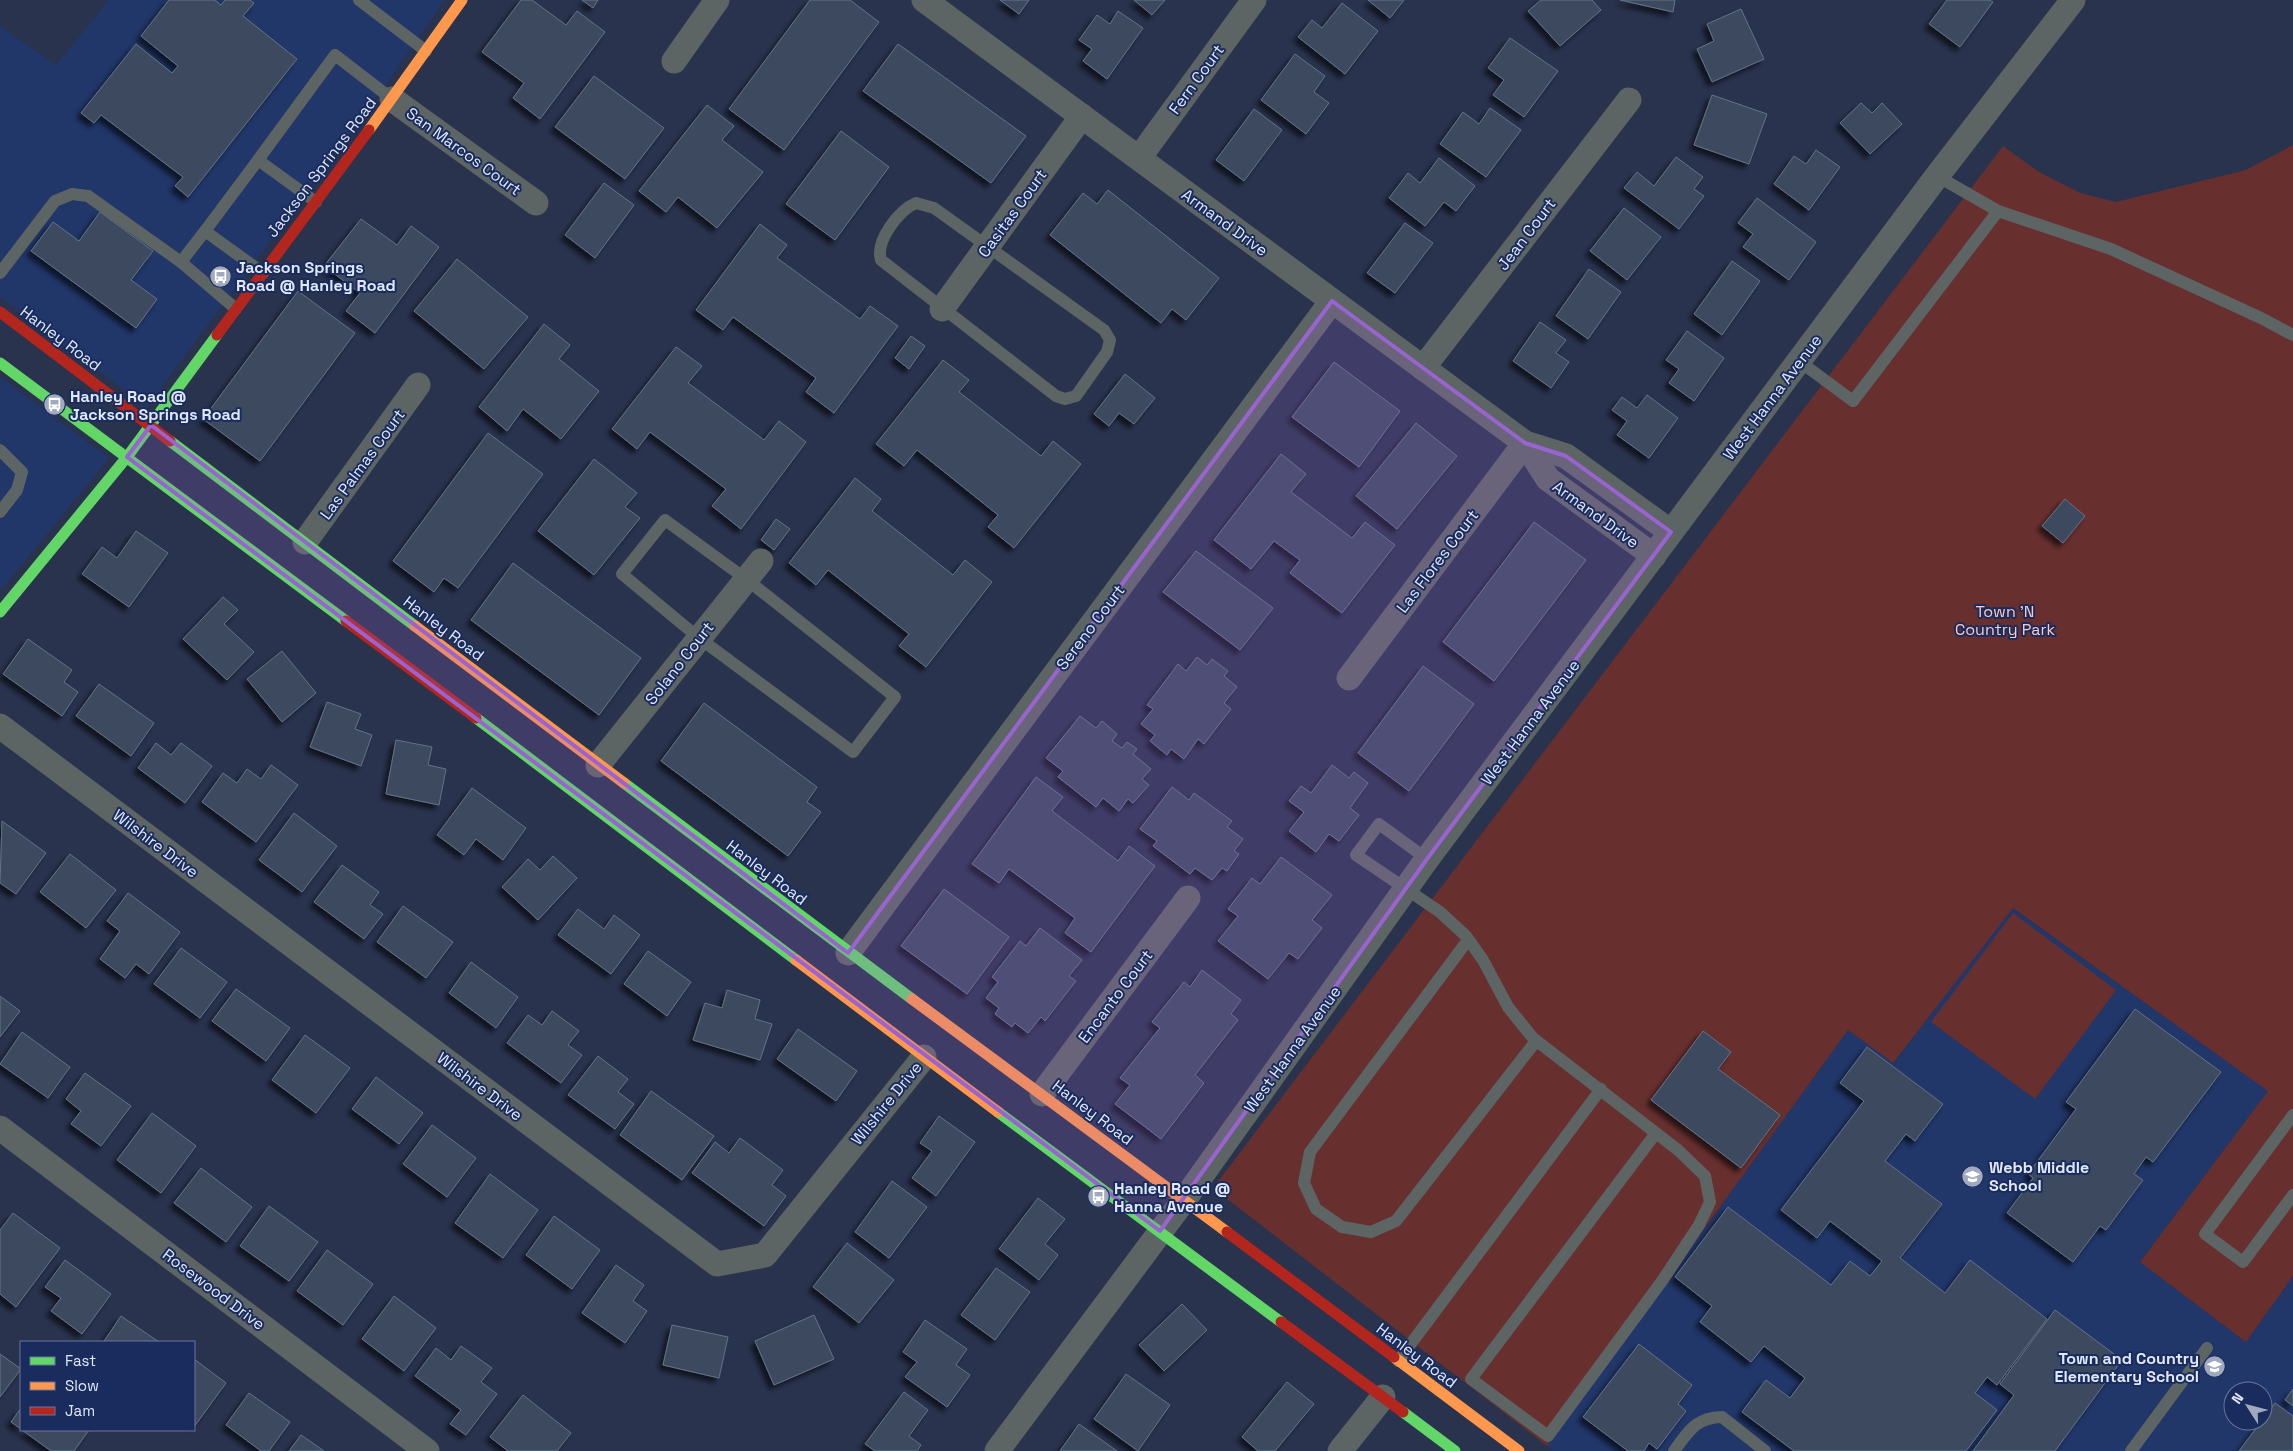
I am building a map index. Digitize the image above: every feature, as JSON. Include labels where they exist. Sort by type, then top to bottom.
[{"type":"main road","name":"Jackson Springs Road","points":[[0,612],[128,457],[392,99],[462,0]]},
{"type":"main road","name":"Hanley Road","points":[[0,312],[305,542],[594,771],[1042,1094],[1519,1451]]},
{"type":"main road","points":[[0,362],[924,1057],[1455,1451]]},
{"type":"main road","points":[[500,737],[545,756]]},
{"type":"main road","points":[[610,804],[620,828]]},
{"type":"street","points":[[674,60],[717,0]]},
{"type":"street","name":"Armand Drive","points":[[924,0],[1526,444],[1566,456],[1671,532]]},
{"type":"street","name":"Fern Court","points":[[1139,158],[1254,0]]},
{"type":"street","name":"West Hanna Avenue","points":[[997,1451],[1184,1200],[1427,859],[1937,176],[2073,0]]},
{"type":"street","name":"San Marcos Court","points":[[392,99],[536,203]]},
{"type":"street","name":"Jean Court","points":[[1423,368],[1629,100]]},
{"type":"street","name":"Casitas Court","points":[[942,308],[1082,116]]},
{"type":"street","name":"Sereno Court","points":[[848,953],[1332,301]]},
{"type":"street","name":"Las Palmas Court","points":[[305,542],[418,385]]},
{"type":"street","name":"Armand Drive","points":[[1526,444],[1548,479],[1654,556]]},
{"type":"street","name":"Las Flores Court","points":[[1349,678],[1526,444]]},
{"type":"street","name":"Solano Court","points":[[594,771],[753,570]]},
{"type":"street","name":"Wilshire Drive","points":[[0,726],[717,1264],[765,1255],[924,1057]]},
{"type":"street","name":"Encanto Court","points":[[1042,1094],[1188,898]]},
{"type":"street","name":"Rosewood Drive","points":[[0,1128],[427,1451]]},
{"type":"street","points":[[1340,1451],[1383,1397]]},
{"type":"lane","points":[[359,0],[426,51]]},
{"type":"lane","points":[[181,262],[335,55],[392,99]]},
{"type":"lane","points":[[258,160],[316,202]]},
{"type":"lane","points":[[1937,176],[1998,211],[2111,249],[2261,318],[2293,335]]},
{"type":"lane","points":[[0,273],[56,201],[72,194],[88,196],[181,262],[236,309]]},
{"type":"lane","points":[[916,203],[934,208],[988,247],[1104,330],[1110,340],[1107,352],[1076,396],[1066,399],[1056,396],[881,260],[878,251],[881,241],[906,207],[916,203]]},
{"type":"lane","points":[[1798,361],[1853,401],[1998,211]]},
{"type":"lane","points":[[205,231],[263,273]]},
{"type":"lane","points":[[0,450],[22,472],[17,490],[0,512]]},
{"type":"lane","points":[[664,520],[753,570],[895,697],[853,752],[699,638],[622,574],[664,520]]},
{"type":"lane","points":[[1427,859],[1379,824],[1356,855],[1440,912],[1468,940],[1483,960],[1508,1007],[1536,1041],[1601,1089],[1678,1150],[1705,1176],[1710,1202],[1700,1225],[1662,1281],[1548,1436],[1471,1379],[1656,1133]]},
{"type":"lane","points":[[1468,940],[1310,1152],[1304,1183],[1316,1209],[1342,1227],[1371,1232],[1396,1221],[1536,1041]]},
{"type":"lane","points":[[1398,1361],[1601,1089]]},
{"type":"lane","points":[[2293,1115],[2205,1234],[2244,1262],[2293,1195]]},
{"type":"lane","points":[[2131,1451],[2207,1348]]},
{"type":"lane","points":[[1674,1451],[1695,1424],[1708,1418],[1722,1417],[1765,1451]]},
{"type":"highlighted area","points":[[1332,301],[1525,443],[1566,456],[1671,532],[1427,859],[1160,1231],[127,457],[151,425],[848,953]]},
{"type":"shaded area","points":[[109,0],[445,0],[381,91],[147,407],[0,297],[0,26],[56,65]]},
{"type":"shaded area","points":[[0,377],[109,458],[0,591]]},
{"type":"shaded area","name":"Webb Middle School","points":[[2012,908],[2269,1091],[2140,1262],[2246,1342],[2293,1276],[2293,1451],[1553,1451],[1547,1446],[1848,1030],[1894,1063]]},
{"type":"green space","name":"Town ’N Country Park","points":[[2293,145],[2293,1276],[2246,1342],[2140,1262],[2268,1091],[2013,908],[1893,1063],[1848,1030],[1547,1446],[1213,1188],[2003,146],[2039,172],[2080,193],[2116,202],[2246,170]]},
{"type":"green space","points":[[2013,913],[2116,990],[2035,1099],[1931,1022]]},
{"type":"building","points":[[169,0],[215,0],[221,5],[225,0],[250,0],[254,3],[243,16],[297,59],[188,197],[175,186],[183,177],[101,115],[94,123],[81,113],[136,44],[172,73],[178,66],[141,36]]},
{"type":"building","points":[[521,0],[532,0],[566,25],[577,11],[605,32],[540,119],[513,98],[524,83],[482,52]]},
{"type":"building","points":[[582,0],[598,0],[593,8]]},
{"type":"building","points":[[810,0],[850,0],[879,22],[784,150],[729,109]]},
{"type":"building","points":[[1000,0],[1029,0],[1019,14]]},
{"type":"building","points":[[1134,0],[1165,0],[1152,15]]},
{"type":"building","points":[[1368,0],[1404,0],[1390,18]]},
{"type":"building","points":[[1541,0],[1592,0],[1601,10],[1560,46],[1528,11]]},
{"type":"building","points":[[1620,0],[1675,0],[1673,12]]},
{"type":"building","points":[[1947,0],[1989,0],[1993,2],[1960,47],[1929,24]]},
{"type":"building","points":[[1342,3],[1378,31],[1345,74],[1298,37],[1312,20],[1322,28]]},
{"type":"building","points":[[1741,9],[1764,59],[1712,82],[1697,49],[1714,41],[1707,24]]},
{"type":"building","points":[[1118,11],[1143,28],[1107,79],[1083,61],[1092,49],[1079,40],[1097,15],[1110,24]]},
{"type":"building","points":[[1510,38],[1558,71],[1524,117],[1493,95],[1504,80],[1488,68]]},
{"type":"building","points":[[898,44],[1026,136],[991,183],[863,91]]},
{"type":"building","points":[[1295,54],[1325,76],[1314,92],[1329,103],[1306,134],[1261,100]]},
{"type":"building","points":[[594,76],[664,128],[625,179],[555,127]]},
{"type":"building","points":[[1712,95],[1767,114],[1749,164],[1694,145]]},
{"type":"building","points":[[1861,103],[1872,113],[1882,103],[1902,124],[1870,154],[1840,123]]},
{"type":"building","points":[[707,105],[734,126],[722,140],[763,172],[717,228],[678,197],[666,212],[639,191]]},
{"type":"building","points":[[1490,108],[1521,130],[1486,177],[1440,144],[1463,112],[1479,124]]},
{"type":"building","points":[[1254,109],[1282,130],[1244,181],[1216,160]]},
{"type":"building","points":[[841,131],[889,167],[835,240],[786,204]]},
{"type":"building","points":[[1816,150],[1840,167],[1809,210],[1774,184],[1794,156],[1806,164]]},
{"type":"building","points":[[1676,157],[1703,177],[1694,189],[1704,196],[1679,229],[1624,188],[1637,172],[1654,186]]},
{"type":"building","points":[[1439,158],[1475,186],[1456,211],[1444,202],[1425,226],[1389,198],[1408,173],[1420,183]]},
{"type":"building","points":[[604,183],[634,205],[595,258],[565,235]]},
{"type":"building","points":[[1108,190],[1219,278],[1186,320],[1172,309],[1161,323],[1050,235],[1083,193],[1097,204]]},
{"type":"building","points":[[1757,198],[1816,242],[1789,280],[1743,247],[1753,234],[1738,223]]},
{"type":"building","points":[[1624,208],[1661,237],[1627,280],[1590,251]]},
{"type":"building","points":[[100,212],[153,251],[131,280],[157,299],[136,328],[31,251],[53,222],[79,241]]},
{"type":"building","points":[[361,219],[397,245],[411,226],[439,247],[375,333],[346,311],[360,293],[324,266]]},
{"type":"building","points":[[1405,223],[1433,243],[1395,293],[1367,273]]},
{"type":"building","points":[[760,224],[787,245],[777,258],[860,319],[870,306],[898,326],[834,413],[806,392],[816,378],[733,317],[723,330],[696,310]]},
{"type":"building","points":[[457,259],[528,317],[484,369],[414,311]]},
{"type":"building","points":[[1732,261],[1760,281],[1722,335],[1694,314]]},
{"type":"building","points":[[1589,269],[1621,292],[1588,339],[1556,316]]},
{"type":"building","points":[[298,291],[355,333],[260,461],[203,419]]},
{"type":"building","points":[[1540,322],[1566,340],[1556,353],[1569,362],[1551,388],[1513,361]]},
{"type":"building","points":[[544,324],[570,345],[559,359],[599,391],[561,439],[523,409],[507,431],[479,407]]},
{"type":"building","points":[[1687,331],[1724,358],[1694,401],[1669,383],[1679,369],[1666,360]]},
{"type":"building","points":[[911,336],[925,346],[909,369],[895,358]]},
{"type":"building","points":[[676,347],[702,366],[688,383],[764,440],[779,421],[806,442],[741,529],[712,506],[726,489],[650,432],[637,449],[612,429]]},
{"type":"building","points":[[943,360],[969,380],[959,392],[1041,456],[1053,441],[1081,464],[1014,548],[988,527],[998,515],[917,450],[904,466],[876,444]]},
{"type":"building","points":[[1334,362],[1400,411],[1359,467],[1292,417]]},
{"type":"building","points":[[1125,374],[1155,398],[1134,424],[1119,413],[1109,426],[1094,414]]},
{"type":"building","points":[[1647,395],[1678,418],[1649,458],[1617,435],[1627,421],[1612,410],[1622,397],[1637,408]]},
{"type":"building","points":[[1416,423],[1457,456],[1397,529],[1356,496]]},
{"type":"building","points":[[488,433],[543,474],[458,588],[444,578],[434,592],[393,561]]},
{"type":"building","points":[[1281,454],[1306,474],[1291,492],[1352,538],[1365,522],[1395,545],[1342,613],[1290,573],[1300,560],[1274,541],[1251,569],[1214,540]]},
{"type":"building","points":[[594,459],[637,493],[625,507],[640,518],[594,575],[538,531]]},
{"type":"building","points":[[855,478],[881,499],[872,511],[953,575],[965,560],[992,582],[926,667],[899,646],[909,634],[828,570],[816,585],[789,563]]},
{"type":"building","points":[[2065,499],[2085,516],[2063,543],[2042,526]]},
{"type":"building","points":[[776,519],[790,529],[774,550],[761,540]]},
{"type":"building","points":[[1534,522],[1586,560],[1494,681],[1443,642]]},
{"type":"building","points":[[136,531],[168,553],[129,607],[82,574],[102,547],[117,558]]},
{"type":"building","points":[[1196,551],[1273,608],[1240,650],[1163,592]]},
{"type":"building","points":[[513,563],[641,658],[599,715],[471,620]]},
{"type":"building","points":[[223,597],[238,610],[224,624],[254,652],[227,680],[183,639]]},
{"type":"building","points":[[28,639],[72,670],[64,682],[78,692],[62,716],[3,674]]},
{"type":"building","points":[[282,651],[316,693],[282,722],[247,679]]},
{"type":"building","points":[[1197,657],[1207,665],[1212,659],[1228,671],[1224,676],[1237,687],[1224,703],[1231,709],[1204,744],[1198,739],[1184,759],[1171,749],[1167,755],[1150,741],[1155,735],[1141,724],[1153,709],[1147,705],[1178,664],[1186,671]]},
{"type":"building","points":[[1423,666],[1474,704],[1409,791],[1358,753]]},
{"type":"building","points":[[99,684],[154,723],[131,756],[76,716]]},
{"type":"building","points":[[327,702],[361,714],[355,729],[372,735],[361,766],[310,747]]},
{"type":"building","points":[[704,703],[817,787],[807,802],[821,812],[788,856],[661,761]]},
{"type":"building","points":[[1080,716],[1096,728],[1102,721],[1117,734],[1112,741],[1122,748],[1127,742],[1137,749],[1133,754],[1151,769],[1142,779],[1149,785],[1133,803],[1128,799],[1119,811],[1103,798],[1096,807],[1058,777],[1063,771],[1046,758]]},
{"type":"building","points":[[396,740],[432,747],[428,765],[446,769],[439,805],[386,794]]},
{"type":"building","points":[[156,743],[171,755],[181,743],[212,766],[185,803],[138,768]]},
{"type":"building","points":[[271,765],[298,785],[256,842],[202,802],[223,773],[237,783],[247,769],[261,779]]},
{"type":"building","points":[[1332,765],[1349,778],[1354,772],[1368,783],[1350,808],[1359,815],[1339,841],[1329,834],[1316,852],[1289,831],[1304,812],[1289,801],[1301,786],[1311,793]]},
{"type":"building","points":[[1036,777],[1063,797],[1052,811],[1118,861],[1129,846],[1155,866],[1091,952],[1065,933],[1075,918],[1009,869],[999,883],[972,864]]},
{"type":"building","points":[[1172,787],[1189,800],[1194,793],[1232,821],[1227,827],[1243,839],[1234,851],[1239,854],[1227,871],[1222,868],[1212,880],[1195,868],[1190,874],[1153,846],[1157,841],[1140,829]]},
{"type":"building","points":[[472,788],[526,828],[503,860],[476,839],[464,855],[437,835]]},
{"type":"building","points":[[294,813],[337,846],[302,892],[259,860]]},
{"type":"building","points":[[2,821],[46,853],[16,894],[0,883]]},
{"type":"building","points":[[70,854],[116,890],[86,928],[40,892]]},
{"type":"building","points":[[553,856],[577,878],[538,920],[502,887],[528,859],[540,870]]},
{"type":"building","points":[[1281,857],[1332,895],[1312,920],[1322,928],[1298,959],[1289,953],[1268,979],[1218,941],[1238,916],[1228,909],[1252,878],[1260,884]]},
{"type":"building","points":[[342,865],[379,892],[370,905],[383,914],[364,939],[314,902]]},
{"type":"building","points":[[944,889],[1009,937],[967,994],[901,946]]},
{"type":"building","points":[[128,893],[180,932],[149,974],[136,964],[125,978],[100,959],[120,931],[107,921]]},
{"type":"building","points":[[403,906],[453,942],[426,978],[377,942]]},
{"type":"building","points":[[578,909],[604,929],[614,915],[640,935],[611,974],[558,935]]},
{"type":"building","points":[[1040,928],[1082,960],[1069,976],[1076,981],[1045,1021],[1041,1017],[1028,1033],[1015,1023],[1012,1027],[995,1014],[999,1008],[986,998],[998,982],[992,977],[1020,941],[1026,946]]},
{"type":"building","points":[[181,948],[227,982],[200,1018],[154,984]]},
{"type":"building","points":[[648,951],[691,982],[667,1016],[624,984]]},
{"type":"building","points":[[471,962],[518,997],[496,1028],[449,993]]},
{"type":"building","points":[[1202,970],[1241,1000],[1231,1014],[1238,1020],[1195,1075],[1204,1083],[1161,1139],[1115,1104],[1130,1085],[1120,1078],[1160,1028],[1152,1022],[1184,982],[1190,987]]},
{"type":"building","points":[[236,989],[290,1028],[266,1061],[212,1021]]},
{"type":"building","points":[[727,990],[760,1000],[755,1019],[772,1024],[760,1060],[693,1040],[705,1003],[722,1008]]},
{"type":"building","points":[[0,996],[20,1011],[0,1037]]},
{"type":"building","points":[[2135,1009],[2221,1072],[2153,1162],[2146,1157],[2134,1174],[2143,1180],[2106,1230],[2100,1226],[2073,1262],[2007,1213],[2033,1178],[2028,1174],[2076,1109],[2066,1102]]},
{"type":"building","points":[[552,1011],[579,1031],[568,1045],[582,1055],[561,1083],[507,1043],[528,1015],[542,1025]]},
{"type":"building","points":[[798,1029],[857,1071],[836,1101],[777,1059]]},
{"type":"building","points":[[1703,1031],[1731,1052],[1718,1069],[1780,1115],[1741,1168],[1651,1100]]},
{"type":"building","points":[[22,1032],[70,1067],[48,1098],[0,1064]]},
{"type":"building","points":[[305,1035],[350,1068],[316,1113],[272,1080]]},
{"type":"building","points":[[1867,1047],[1943,1104],[1915,1141],[1906,1134],[1885,1161],[1942,1204],[1900,1258],[1945,1293],[1970,1260],[2047,1319],[1997,1385],[1987,1377],[1975,1393],[1997,1410],[1966,1451],[1794,1451],[1742,1412],[1766,1380],[1790,1398],[1805,1378],[1764,1346],[1751,1362],[1700,1322],[1712,1306],[1675,1277],[1728,1207],[1831,1285],[1850,1261],[1870,1276],[1882,1261],[1830,1221],[1817,1238],[1781,1210],[1864,1101],[1840,1083]]},
{"type":"building","points":[[598,1056],[628,1079],[618,1092],[634,1104],[615,1129],[568,1095]]},
{"type":"building","points":[[85,1073],[131,1106],[101,1146],[71,1124],[81,1111],[66,1099]]},
{"type":"building","points":[[376,1077],[423,1113],[399,1144],[352,1109]]},
{"type":"building","points":[[651,1091],[714,1136],[682,1180],[620,1135]]},
{"type":"building","points":[[152,1113],[196,1146],[161,1193],[117,1160]]},
{"type":"building","points":[[939,1116],[975,1142],[936,1196],[912,1178],[932,1151],[920,1143]]},
{"type":"building","points":[[432,1125],[476,1158],[447,1197],[403,1164]]},
{"type":"building","points":[[740,1138],[783,1170],[772,1185],[786,1196],[764,1226],[692,1173],[715,1142],[729,1153]]},
{"type":"building","points":[[201,1168],[252,1207],[226,1242],[174,1203]]},
{"type":"building","points":[[490,1174],[538,1210],[503,1258],[455,1223]]},
{"type":"building","points":[[892,1181],[927,1207],[889,1258],[855,1232]]},
{"type":"building","points":[[1038,1198],[1065,1219],[1045,1244],[1058,1255],[1039,1280],[999,1249]]},
{"type":"building","points":[[269,1206],[318,1242],[289,1281],[240,1246]]},
{"type":"building","points":[[13,1213],[60,1248],[16,1307],[0,1294],[0,1230]]},
{"type":"building","points":[[554,1216],[600,1250],[572,1289],[526,1255]]},
{"type":"building","points":[[847,1243],[894,1280],[859,1323],[813,1287]]},
{"type":"building","points":[[327,1250],[373,1284],[343,1325],[297,1291]]},
{"type":"building","points":[[65,1260],[111,1294],[82,1334],[51,1311],[61,1298],[45,1287]]},
{"type":"building","points":[[616,1265],[644,1285],[633,1301],[647,1311],[625,1343],[582,1313]]},
{"type":"building","points":[[996,1268],[1030,1292],[995,1340],[961,1315]]},
{"type":"building","points":[[394,1296],[436,1328],[404,1371],[362,1339]]},
{"type":"building","points":[[1182,1304],[1207,1330],[1164,1371],[1139,1345]]},
{"type":"building","points":[[2055,1310],[2122,1360],[2055,1451],[1973,1451],[2014,1395],[2000,1384]]},
{"type":"building","points":[[814,1315],[834,1359],[774,1385],[755,1341]]},
{"type":"building","points":[[121,1316],[158,1341],[104,1341]]},
{"type":"building","points":[[925,1320],[967,1349],[956,1365],[970,1375],[947,1407],[905,1377],[917,1362],[903,1352]]},
{"type":"building","points":[[672,1325],[728,1337],[719,1378],[663,1365]]},
{"type":"building","points":[[1639,1344],[1692,1385],[1678,1404],[1686,1411],[1657,1449],[1649,1443],[1644,1451],[1628,1451],[1583,1417]]},
{"type":"building","points":[[461,1346],[492,1368],[481,1382],[497,1394],[466,1435],[450,1424],[461,1410],[415,1376],[436,1348],[451,1360]]},
{"type":"building","points":[[0,1354],[20,1368],[20,1370],[0,1397]]},
{"type":"building","points":[[195,1360],[226,1383],[195,1426]]},
{"type":"building","points":[[1126,1374],[1170,1405],[1138,1451],[1094,1419]]},
{"type":"building","points":[[1287,1382],[1314,1404],[1275,1451],[1258,1451],[1242,1437]]},
{"type":"building","points":[[2293,1389],[2293,1406],[2285,1400]]},
{"type":"building","points":[[904,1392],[928,1410],[909,1436],[921,1445],[917,1451],[875,1451],[865,1444]]},
{"type":"building","points":[[249,1393],[290,1422],[269,1451],[261,1451],[226,1425]]},
{"type":"building","points":[[523,1395],[571,1433],[557,1451],[508,1451],[490,1437]]},
{"type":"building","points":[[2275,1403],[2293,1416],[2293,1451],[2239,1451],[2254,1431],[2273,1431],[2273,1406]]},
{"type":"building","points":[[20,1409],[20,1428],[11,1422]]},
{"type":"building","points":[[1079,1424],[1117,1451],[1060,1451]]},
{"type":"building","points":[[23,1431],[88,1431],[74,1451],[51,1451]]},
{"type":"building","points":[[301,1435],[324,1451],[289,1451]]},
{"type":"traffic: fast","points":[[0,612],[127,457],[217,335]]},
{"type":"traffic: fast","points":[[0,363],[346,621]]},
{"type":"traffic: fast","points":[[170,441],[415,626]]},
{"type":"traffic: fast","points":[[476,718],[796,960]]},
{"type":"traffic: fast","points":[[624,783],[912,999]]},
{"type":"traffic: fast","points":[[998,1112],[1281,1322]]},
{"type":"traffic: fast","points":[[1403,1412],[1455,1451]]},
{"type":"traffic: slow","points":[[369,130],[462,0]]},
{"type":"traffic: slow","points":[[415,626],[624,783]]},
{"type":"traffic: slow","points":[[796,960],[998,1112]]},
{"type":"traffic: slow","points":[[912,999],[1227,1232]]},
{"type":"traffic: slow","points":[[1394,1357],[1519,1451]]},
{"type":"traffic: jam","points":[[217,335],[369,130]]},
{"type":"traffic: jam","points":[[0,312],[170,441]]},
{"type":"traffic: jam","points":[[346,621],[476,718]]},
{"type":"traffic: jam","points":[[1227,1232],[1394,1357]]},
{"type":"traffic: jam","points":[[1281,1322],[1403,1412]]},
{"type":"place","name":"Jackson Springs Road @ Hanley Road","points":[[220,276]]},
{"type":"place","name":"Hanley Road @ Jackson Springs Road","points":[[54,405]]},
{"type":"place","name":"Webb Middle School","points":[[1973,1176]]},
{"type":"place","name":"Hanley Road @ Hanna Avenue","points":[[1098,1197]]},
{"type":"place","name":"Town and Country Elementary School","points":[[2215,1367]]}]
